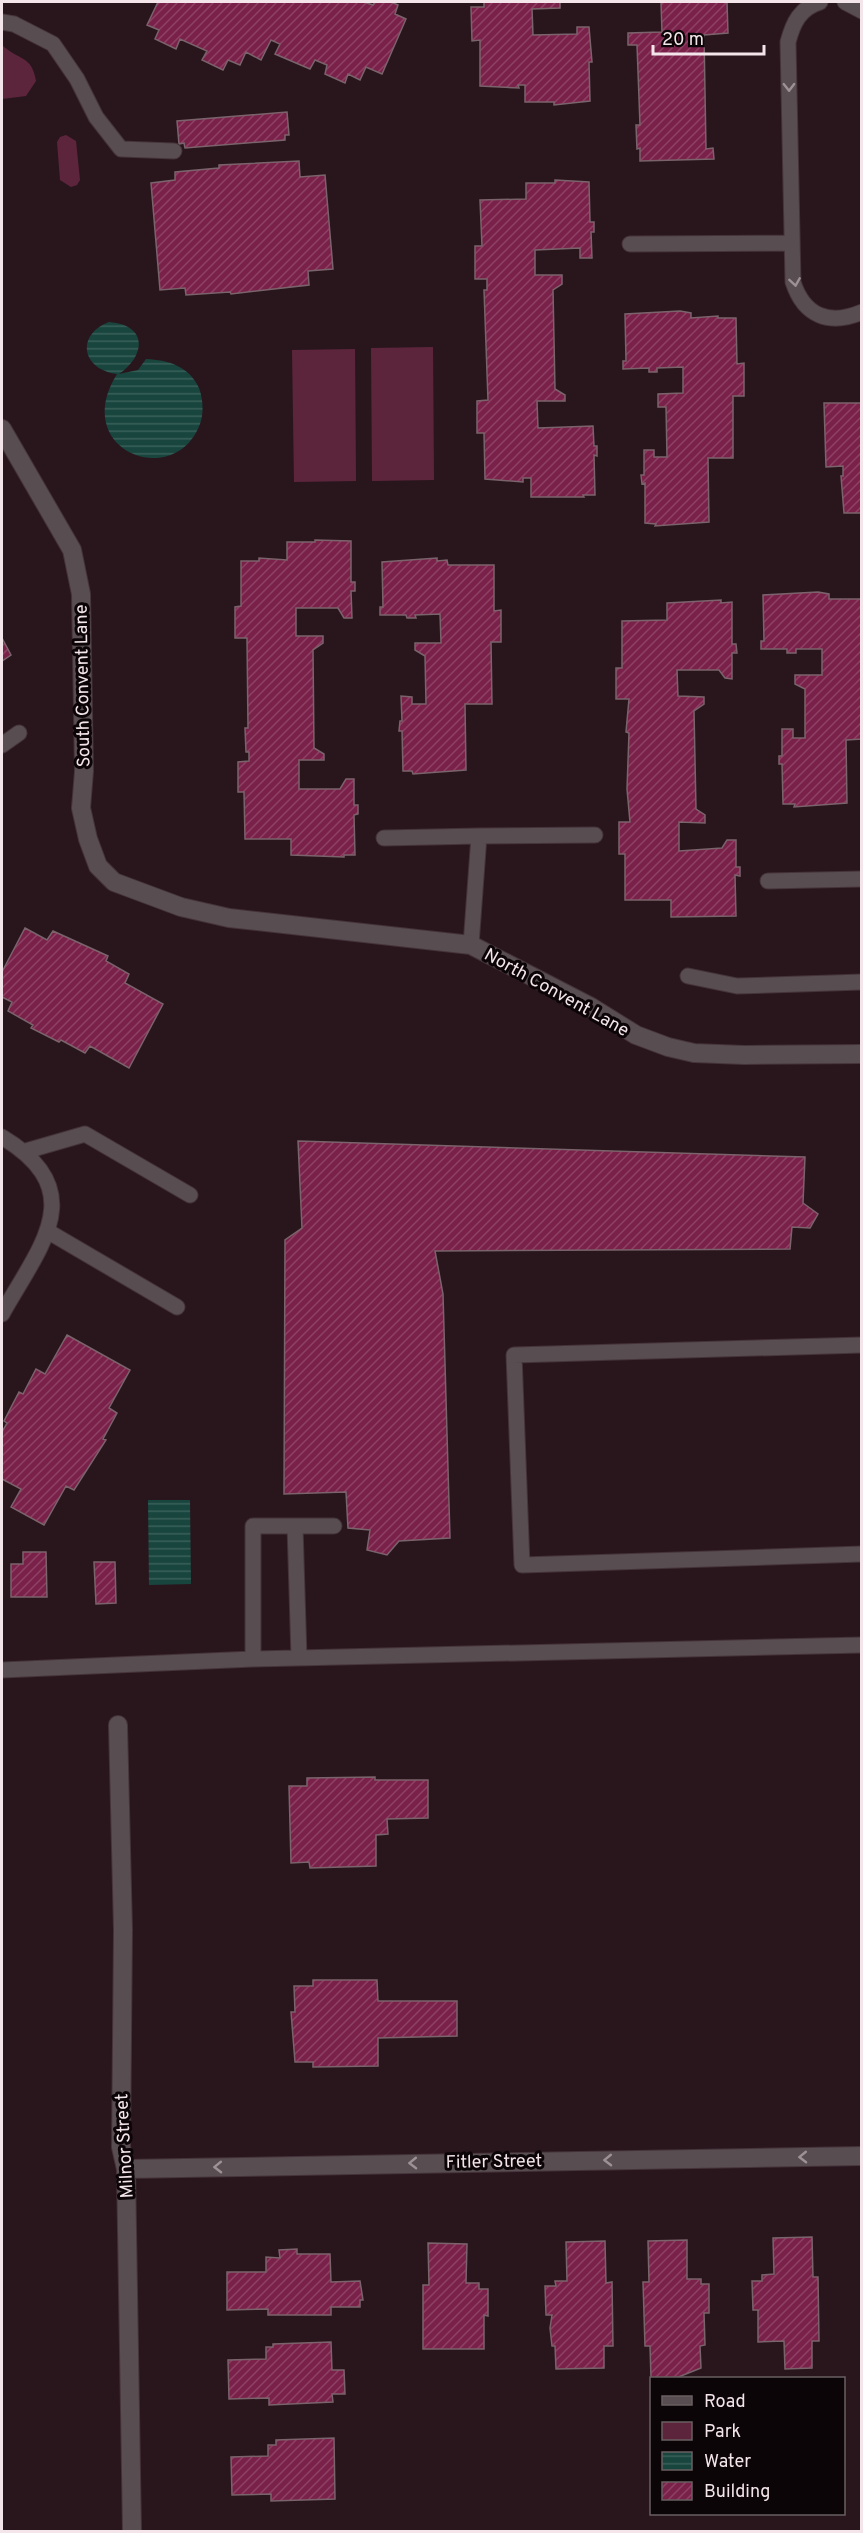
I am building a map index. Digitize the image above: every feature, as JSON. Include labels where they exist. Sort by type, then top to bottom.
[{"type":"street","name":"South Convent Lane","points":[[2,429],[72,550],[81,594],[84,771],[81,808],[88,839],[98,866],[114,882],[181,907]]},
{"type":"street","name":"North Convent Lane","points":[[181,907],[230,918],[471,945],[591,1007],[636,1035],[668,1047],[694,1053],[861,1054]]},
{"type":"street","name":"Milnor Street","points":[[118,1725],[123,1930],[121,2147],[126,2169],[132,2532]]},
{"type":"street","name":"Fitler Street","points":[[126,2169],[861,2157]]},
{"type":"lane","points":[[820,2],[799,14],[791,27],[788,42],[793,282],[797,296],[819,316],[833,319],[848,318],[861,312]]},
{"type":"lane","points":[[845,2],[861,11]]},
{"type":"lane","points":[[2,22],[14,24],[53,44],[77,79],[96,117],[121,149],[174,151]]},
{"type":"lane","points":[[630,244],[792,243]]},
{"type":"lane","points":[[2,745],[19,733]]},
{"type":"lane","points":[[384,838],[595,835]]},
{"type":"lane","points":[[471,945],[480,836]]},
{"type":"lane","points":[[768,881],[861,879]]},
{"type":"lane","points":[[688,976],[736,986],[861,982]]},
{"type":"lane","points":[[26,1152],[85,1134],[190,1195]]},
{"type":"lane","points":[[2,1137],[26,1152],[41,1168],[50,1188],[52,1210],[49,1232],[2,1314]]},
{"type":"lane","points":[[49,1232],[177,1307]]},
{"type":"lane","points":[[861,1345],[514,1355],[522,1565],[861,1554]]},
{"type":"lane","points":[[253,1659],[254,1526],[334,1526]]},
{"type":"lane","points":[[295,1526],[299,1658]]},
{"type":"lane","points":[[2,1670],[253,1659],[861,1645]]},
{"type":"green space","points":[[2,45],[28,62],[34,73],[36,81],[26,96],[2,99]]},
{"type":"green space","points":[[66,135],[76,141],[80,180],[77,185],[71,187],[60,180],[57,142],[60,137]]},
{"type":"green space","points":[[433,347],[434,480],[372,481],[371,348]]},
{"type":"green space","points":[[355,349],[356,481],[294,482],[292,350]]},
{"type":"water","points":[[109,322],[122,324],[131,329],[139,342],[134,358],[119,374],[138,370],[146,359],[162,361],[184,369],[195,380],[199,388],[202,406],[200,424],[187,444],[170,455],[150,458],[131,453],[116,441],[106,424],[106,401],[117,374],[96,366],[90,359],[87,343],[98,328]]},
{"type":"water","points":[[148,1500],[190,1500],[191,1584],[149,1585]]},
{"type":"building","points":[[158,2],[364,2],[373,5],[375,2],[391,2],[398,5],[395,14],[406,19],[382,74],[366,67],[360,80],[348,74],[345,83],[325,74],[327,65],[315,60],[310,69],[275,54],[280,44],[271,40],[261,60],[246,52],[240,65],[228,60],[223,70],[202,60],[207,51],[180,39],[176,49],[155,39],[159,30],[147,25]]},
{"type":"building","points":[[484,2],[560,2],[560,8],[532,9],[533,35],[577,34],[577,27],[589,27],[592,62],[589,62],[590,101],[554,105],[554,102],[525,102],[525,85],[518,85],[519,88],[480,86],[480,40],[472,41],[471,7],[484,7]]},
{"type":"building","points":[[661,2],[727,2],[728,33],[704,35],[706,149],[713,148],[714,159],[640,161],[636,125],[640,125],[637,45],[628,45],[628,33],[662,32]]},
{"type":"building","points":[[287,112],[289,135],[285,135],[285,140],[185,148],[184,143],[179,144],[177,121]]},
{"type":"building","points":[[299,161],[300,177],[325,175],[333,269],[308,271],[309,285],[231,294],[230,292],[186,295],[185,288],[160,290],[151,183],[175,180],[175,172],[219,168],[219,165]]},
{"type":"building","points":[[555,180],[589,182],[590,222],[594,222],[594,232],[591,232],[592,258],[580,258],[580,248],[535,250],[535,275],[562,275],[562,284],[553,290],[555,389],[565,395],[565,401],[537,401],[538,428],[593,426],[594,446],[597,446],[597,456],[594,455],[595,495],[583,495],[584,497],[531,497],[531,478],[523,478],[523,482],[485,479],[484,433],[477,433],[477,401],[488,400],[484,290],[487,290],[487,279],[475,279],[475,246],[482,246],[480,200],[526,199],[526,183],[555,183]]},
{"type":"building","points":[[680,311],[691,313],[691,318],[718,316],[718,318],[736,318],[737,364],[744,363],[744,396],[733,396],[733,458],[708,458],[709,522],[655,526],[656,524],[645,523],[645,483],[642,484],[641,475],[644,475],[644,450],[654,450],[654,457],[667,457],[666,407],[658,407],[658,394],[683,393],[683,367],[657,368],[657,372],[649,372],[649,368],[623,369],[623,361],[626,361],[625,314]]},
{"type":"building","points":[[824,403],[862,403],[862,513],[844,513],[841,476],[843,476],[843,466],[826,467]]},
{"type":"building","points":[[315,540],[351,541],[351,582],[355,582],[355,591],[351,591],[352,618],[344,618],[338,608],[296,608],[296,636],[323,636],[323,643],[313,650],[314,748],[324,754],[324,760],[299,760],[299,789],[340,789],[346,779],[354,779],[354,805],[358,805],[358,814],[354,815],[355,855],[344,855],[344,857],[291,855],[291,839],[245,839],[244,792],[238,792],[238,762],[249,761],[249,752],[246,752],[245,728],[248,728],[247,638],[235,638],[235,607],[241,606],[241,561],[259,561],[259,558],[287,560],[287,542],[315,542]]},
{"type":"building","points":[[437,558],[437,561],[447,560],[448,565],[494,565],[494,611],[501,610],[501,642],[491,642],[492,704],[465,704],[466,770],[413,774],[412,771],[403,771],[402,731],[399,731],[400,721],[402,721],[401,696],[412,697],[412,704],[426,704],[425,656],[415,650],[415,643],[441,643],[440,614],[415,615],[416,618],[407,618],[406,615],[380,615],[380,607],[383,607],[382,562]]},
{"type":"building","points":[[818,592],[829,594],[829,599],[862,599],[862,739],[846,740],[847,803],[794,807],[795,804],[783,804],[782,764],[779,764],[779,756],[782,756],[782,729],[793,729],[793,738],[805,738],[805,689],[795,684],[795,675],[822,675],[822,649],[796,649],[796,653],[787,653],[787,649],[761,649],[761,641],[764,641],[763,595]]},
{"type":"building","points":[[721,600],[721,603],[732,602],[732,644],[736,644],[737,653],[732,653],[732,679],[725,678],[719,670],[677,670],[678,696],[704,697],[704,704],[694,711],[696,809],[705,815],[705,823],[679,822],[679,851],[722,848],[727,840],[736,840],[736,867],[740,867],[740,876],[735,875],[736,916],[671,917],[671,900],[625,900],[625,854],[619,854],[619,822],[630,822],[627,789],[629,733],[626,732],[629,699],[616,699],[616,668],[622,668],[622,621],[667,620],[667,603]]},
{"type":"building","points":[[2,638],[11,655],[2,661]]},
{"type":"building","points":[[25,928],[47,940],[53,931],[108,956],[106,961],[129,974],[125,983],[163,1004],[129,1068],[90,1046],[85,1053],[61,1040],[59,1042],[31,1028],[33,1025],[8,1011],[12,1002],[2,997],[2,972]]},
{"type":"building","points":[[298,1141],[805,1157],[803,1203],[818,1214],[810,1228],[792,1227],[790,1249],[435,1251],[443,1294],[450,1538],[399,1541],[387,1555],[367,1550],[370,1530],[348,1528],[346,1492],[284,1494],[285,1240],[302,1228]]},
{"type":"building","points":[[67,1335],[130,1370],[109,1408],[117,1413],[103,1439],[106,1440],[74,1490],[66,1486],[44,1525],[11,1507],[21,1489],[2,1479],[2,1432],[7,1423],[4,1421],[19,1392],[23,1394],[36,1369],[45,1374]]},
{"type":"building","points":[[23,1552],[46,1552],[47,1597],[11,1597],[11,1564],[23,1564]]},
{"type":"building","points":[[94,1562],[115,1562],[116,1603],[96,1604]]},
{"type":"building","points":[[375,1777],[375,1780],[428,1780],[428,1818],[387,1819],[388,1834],[376,1835],[376,1866],[310,1868],[309,1862],[291,1863],[289,1786],[307,1786],[307,1778]]},
{"type":"building","points":[[313,1980],[377,1980],[378,2001],[457,2001],[457,2036],[378,2038],[378,2066],[313,2067],[313,2062],[295,2062],[291,2012],[295,2012],[294,1986],[313,1986]]},
{"type":"building","points":[[812,2237],[813,2277],[818,2277],[819,2341],[812,2341],[812,2368],[785,2369],[784,2341],[758,2342],[758,2310],[753,2310],[752,2281],[762,2281],[762,2275],[774,2274],[773,2238]]},
{"type":"building","points":[[687,2240],[687,2279],[701,2279],[701,2284],[709,2284],[709,2313],[704,2313],[705,2345],[700,2346],[701,2368],[678,2377],[651,2377],[650,2346],[645,2346],[643,2282],[649,2282],[648,2241]]},
{"type":"building","points":[[605,2241],[606,2283],[612,2282],[613,2346],[604,2346],[604,2368],[556,2369],[555,2346],[552,2346],[550,2328],[552,2315],[546,2315],[545,2286],[556,2286],[555,2281],[567,2281],[566,2242]]},
{"type":"building","points":[[428,2243],[467,2244],[466,2283],[479,2283],[479,2289],[488,2289],[488,2316],[484,2315],[484,2349],[423,2349],[423,2285],[429,2285]]},
{"type":"building","points":[[297,2249],[297,2254],[330,2254],[331,2282],[360,2281],[363,2300],[360,2300],[360,2307],[331,2307],[331,2315],[268,2315],[268,2309],[227,2310],[227,2272],[266,2272],[266,2257],[280,2258],[279,2250]]},
{"type":"building","points":[[331,2342],[332,2370],[344,2370],[345,2394],[332,2394],[333,2402],[269,2405],[269,2398],[229,2399],[228,2360],[266,2359],[266,2347],[273,2347],[273,2344]]},
{"type":"building","points":[[334,2438],[335,2499],[271,2501],[271,2494],[232,2495],[231,2457],[268,2456],[268,2445],[276,2445],[276,2440]]}]
